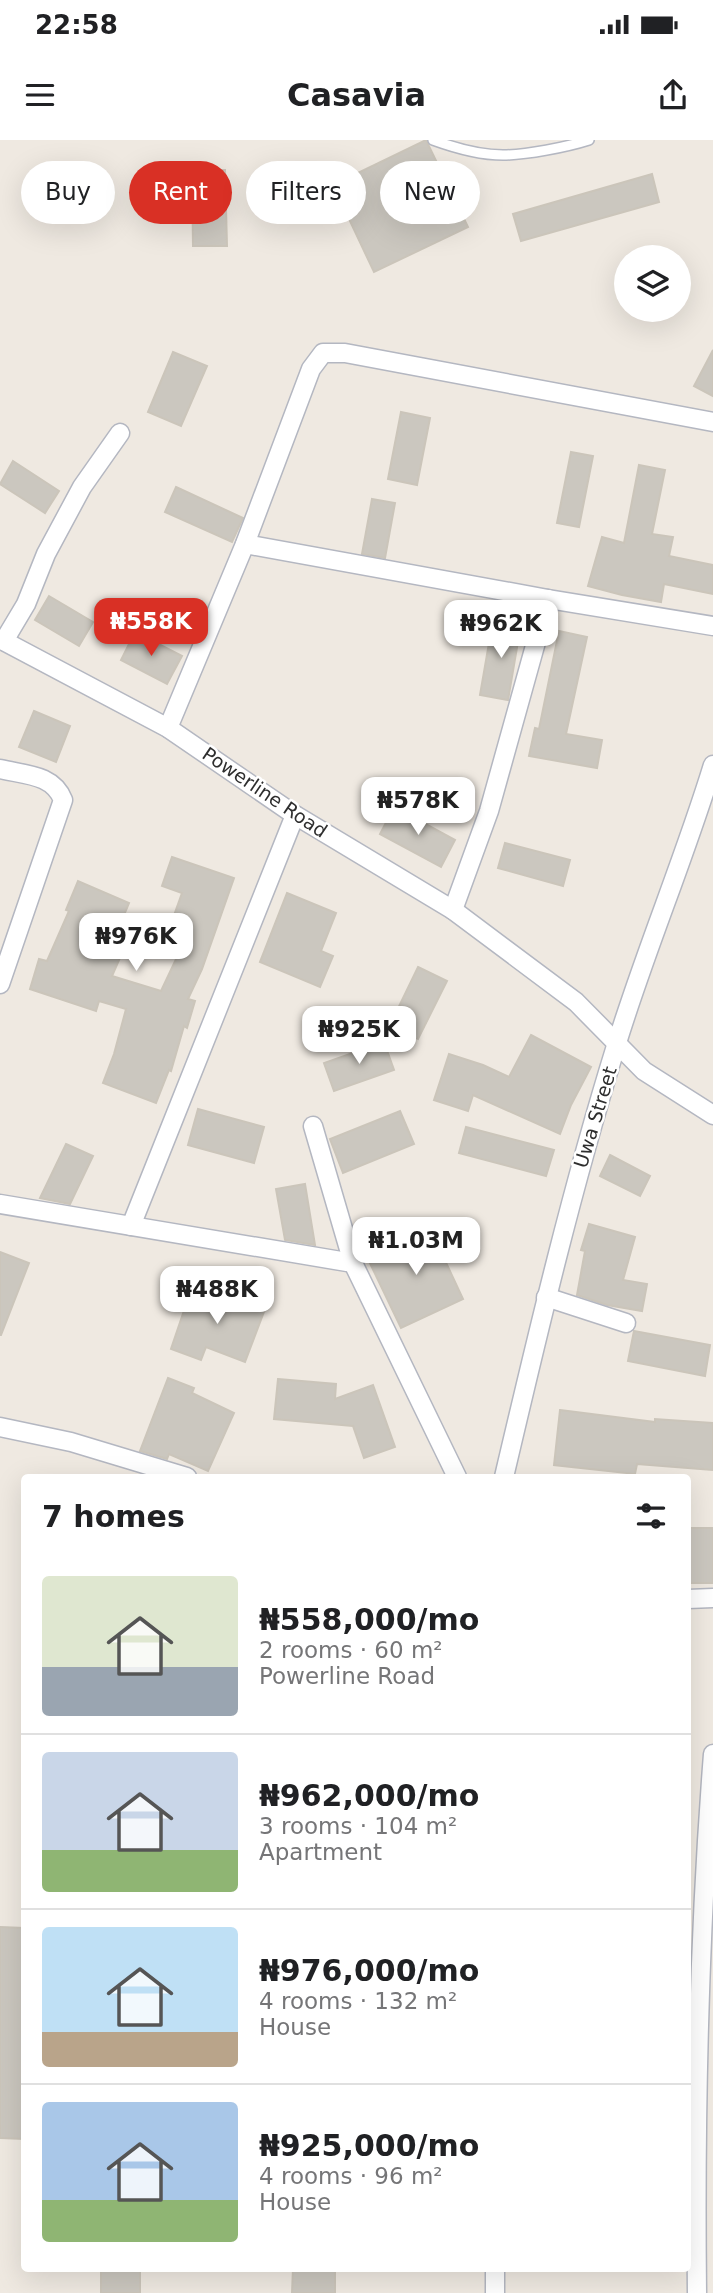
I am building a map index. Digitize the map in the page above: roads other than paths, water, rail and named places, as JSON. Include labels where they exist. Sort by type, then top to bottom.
[{"type":"street","points":[[168,728],[245,544],[311,369],[323,353],[345,353],[713,422]]},
{"type":"street","points":[[2,640],[26,604],[46,554],[82,487],[120,433]]},
{"type":"street","points":[[245,544],[713,626]]},
{"type":"street","points":[[453,910],[489,811],[548,599]]},
{"type":"street","name":"Powerline Road","points":[[2,640],[168,728],[295,815],[453,910],[576,1002],[644,1071],[713,1115]]},
{"type":"street","name":"Uwa Street","points":[[505,1474],[571,1195],[617,1042],[713,765]]},
{"type":"street","points":[[0,769],[43,779],[58,787],[63,800],[6,953],[0,984]]},
{"type":"street","points":[[131,1226],[295,815]]},
{"type":"street","points":[[313,1126],[353,1263],[456,1474]]},
{"type":"street","points":[[0,1204],[353,1263]]},
{"type":"street","points":[[546,1297],[626,1323]]},
{"type":"street","points":[[0,1427],[71,1442],[177,1474]]},
{"type":"street","points":[[691,1599],[713,1598]]},
{"type":"street","points":[[697,2293],[702,1885],[713,1754]]},
{"type":"street","points":[[495,2272],[495,2293]]},
{"type":"lane","points":[[433,140],[459,149],[503,155],[589,140]]}]
